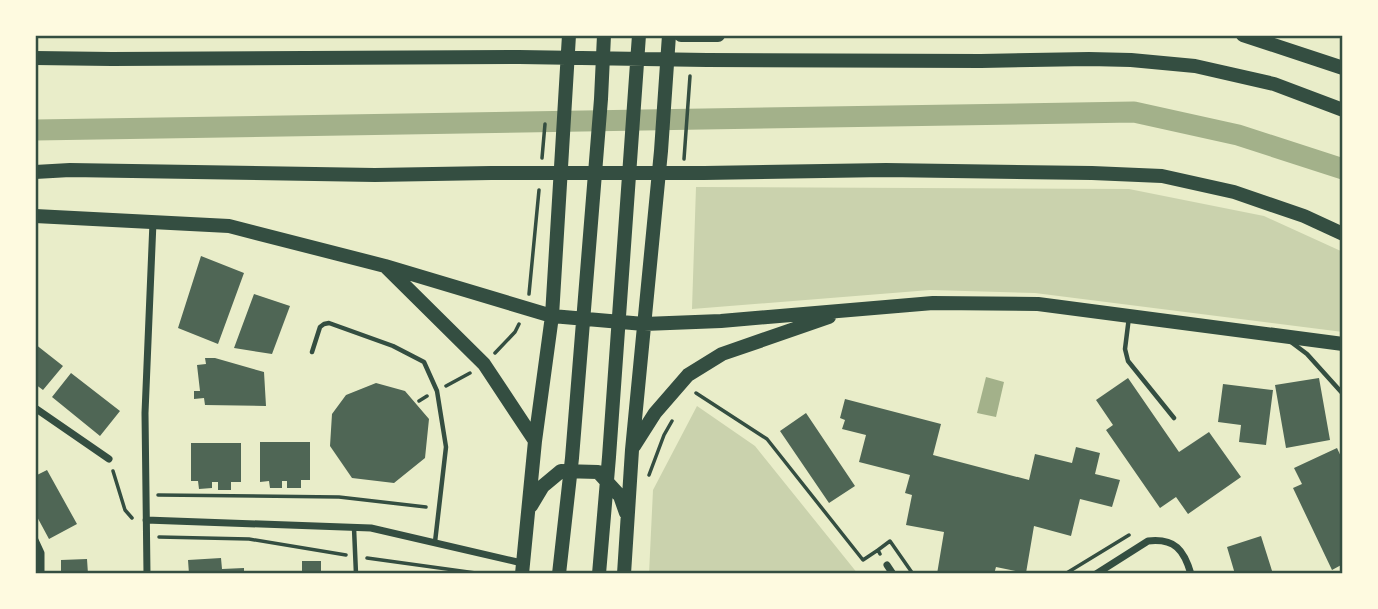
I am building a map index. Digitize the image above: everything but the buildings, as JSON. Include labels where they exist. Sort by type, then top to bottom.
[{"type":"highway","points":[[522,569],[535,441],[552,316],[569,35]]},
{"type":"highway","points":[[559,574],[572,458],[604,35]]},
{"type":"highway","points":[[599,574],[639,35]]},
{"type":"highway","points":[[624,574],[632,450],[670,35]]},
{"type":"highway","points":[[681,35],[718,35]]},
{"type":"highway","points":[[1243,35],[1342,66]]},
{"type":"highway","points":[[35,58],[1131,60],[1195,66],[1275,84],[1343,110]]},
{"type":"highway","points":[[35,172],[70,170],[375,175],[886,170],[1162,176],[1234,192],[1304,216],[1343,234]]},
{"type":"highway","points":[[35,216],[229,226],[385,266],[552,316],[644,324],[721,321],[933,303],[1038,304],[1343,344]]},
{"type":"highway","points":[[385,266],[484,364],[535,441]]},
{"type":"highway","points":[[632,450],[655,413],[688,375],[722,354],[850,310]]},
{"type":"highway","points":[[528,510],[543,486],[561,471],[598,472],[620,496],[628,520]]},
{"type":"street","points":[[147,574],[145,413],[153,221]]},
{"type":"street","points":[[35,408],[109,459]]},
{"type":"street","points":[[146,520],[371,528],[435,543],[522,569]]},
{"type":"street","points":[[35,540],[41,553],[41,574]]},
{"type":"street","points":[[1096,574],[1148,541],[1158,540],[1167,541],[1182,551],[1191,574]]},
{"type":"street","points":[[887,565],[893,574]]},
{"type":"lane","points":[[1129,316],[1125,349],[1128,361],[1174,418]]},
{"type":"lane","points":[[312,352],[320,327],[329,323],[393,346],[424,362],[437,391],[446,447],[435,543]]},
{"type":"lane","points":[[1281,336],[1307,354],[1343,394]]},
{"type":"lane","points":[[354,528],[356,574]]},
{"type":"path","points":[[684,165],[690,76]]},
{"type":"path","points":[[463,377],[484,364],[515,332],[528,309],[539,190]]},
{"type":"path","points":[[688,375],[690,389],[767,439],[863,560],[878,550],[887,565]]},
{"type":"path","points":[[647,480],[664,435],[677,412]]},
{"type":"path","points":[[109,459],[125,510],[133,519]]},
{"type":"path","points":[[146,495],[339,497],[439,508]]},
{"type":"path","points":[[146,536],[249,539],[355,557],[483,574]]},
{"type":"shaded area","points":[[696,187],[1129,189],[1264,216],[1343,252],[1343,332],[1035,293],[930,290],[692,309]]},
{"type":"shaded area","points":[[986,377],[1004,382],[996,417],[977,413]]},
{"type":"shaded area","points":[[697,406],[755,446],[858,574],[649,574],[653,490]]},
{"type":"waterway","points":[[35,130],[1134,112],[1238,135],[1343,169]]}]
